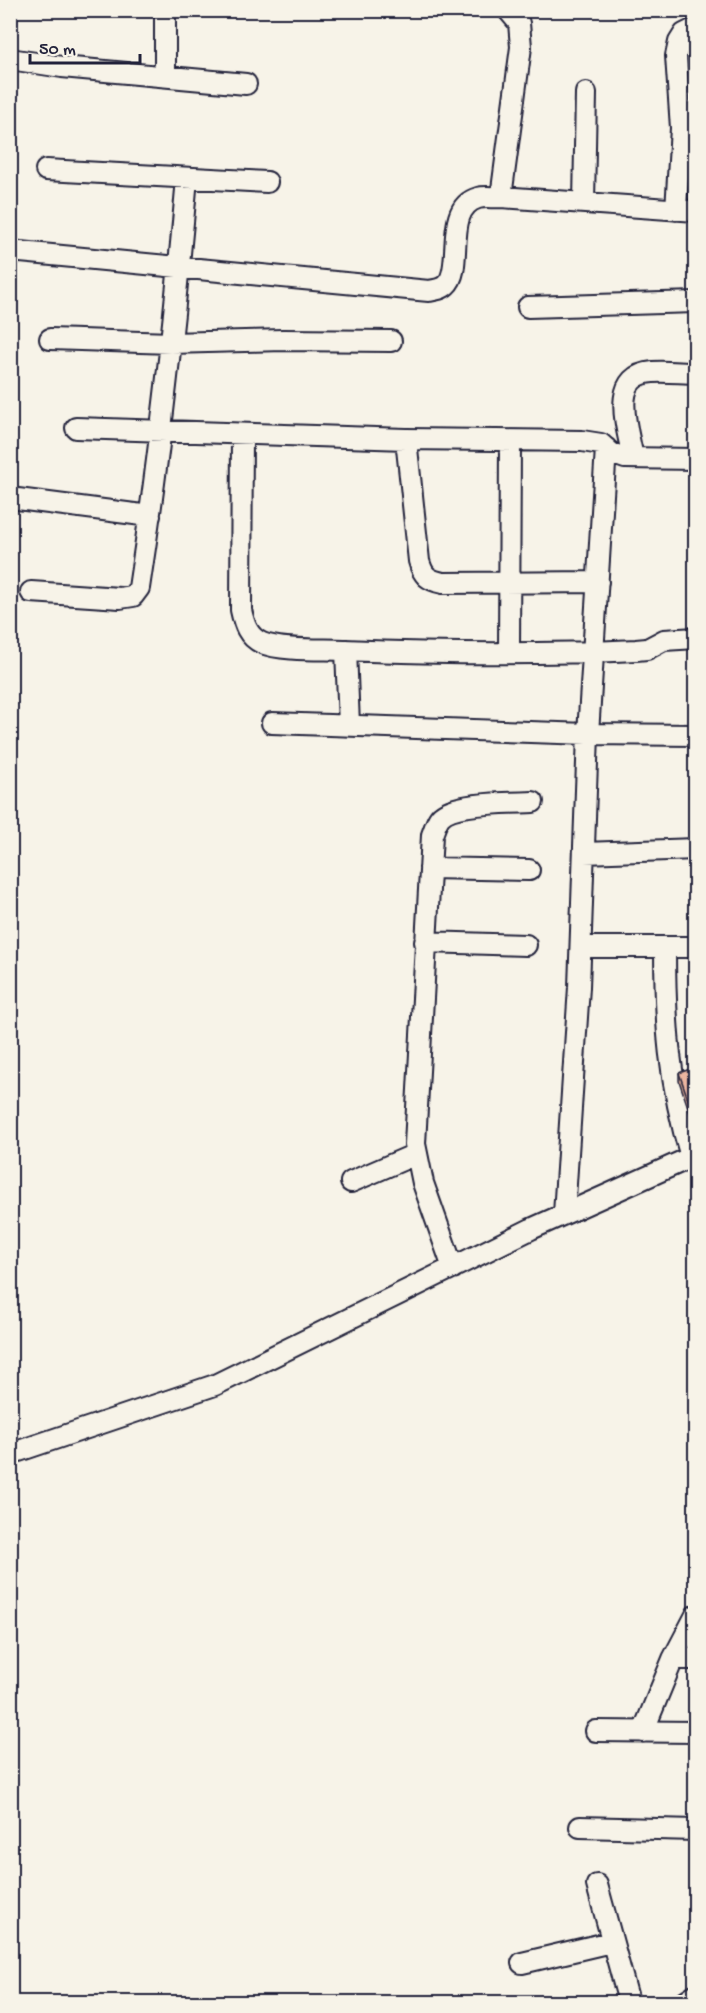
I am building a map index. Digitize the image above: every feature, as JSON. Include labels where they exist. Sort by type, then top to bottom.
[{"type":"street","points":[[165,10],[165,76]]},
{"type":"street","points":[[501,197],[521,46],[519,23],[508,10]]},
{"type":"street","points":[[676,210],[688,139],[676,56],[679,42],[684,34],[696,28]]},
{"type":"street","points":[[10,59],[62,67],[246,84]]},
{"type":"street","points":[[584,204],[586,93]]},
{"type":"street","points":[[46,170],[267,182]]},
{"type":"street","points":[[31,592],[120,598],[133,596],[138,588],[150,516],[171,343],[187,178]]},
{"type":"street","points":[[10,252],[429,291],[440,289],[452,277],[456,231],[460,215],[466,204],[478,198],[501,197],[696,211]]},
{"type":"street","points":[[528,307],[696,302]]},
{"type":"street","points":[[50,339],[171,343],[283,340],[391,341]]},
{"type":"street","points":[[633,458],[624,410],[624,396],[628,383],[640,375],[652,372],[696,374]]},
{"type":"street","points":[[76,428],[406,439],[593,442],[606,448],[616,457],[696,459]]},
{"type":"street","points":[[242,434],[241,610],[248,631],[253,638],[262,643],[275,646],[428,654],[593,652],[647,648],[664,640],[696,638]]},
{"type":"street","points":[[406,439],[419,561],[426,577],[443,583],[598,582]]},
{"type":"street","points":[[509,653],[510,441]]},
{"type":"street","points":[[564,1214],[581,947],[588,734],[606,448]]},
{"type":"street","points":[[10,498],[150,516]]},
{"type":"street","points":[[346,650],[349,725]]},
{"type":"street","points":[[272,723],[588,734],[696,735]]},
{"type":"street","points":[[453,1268],[423,1183],[415,1144],[432,835],[440,817],[450,811],[467,806],[533,802]]},
{"type":"street","points":[[584,853],[696,849]]},
{"type":"street","points":[[430,868],[529,870]]},
{"type":"street","points":[[426,942],[526,945]]},
{"type":"street","points":[[581,947],[696,946]]},
{"type":"street","points":[[10,1454],[215,1385],[564,1214],[693,1156],[680,1120],[671,1074],[666,1031],[665,947]]},
{"type":"street","points":[[351,1182],[416,1154]]},
{"type":"street","points":[[643,1732],[673,1659],[696,1615]]},
{"type":"street","points":[[673,1659],[696,1659]]},
{"type":"street","points":[[596,1731],[696,1732]]},
{"type":"street","points":[[580,1827],[696,1830]]},
{"type":"street","points":[[597,1885],[629,2002]]},
{"type":"street","points":[[522,1963],[611,1942]]},
{"type":"street","points":[[684,2002],[696,1994]]},
{"type":"building","points":[[696,1067],[696,1116],[694,1116],[679,1073]]}]
